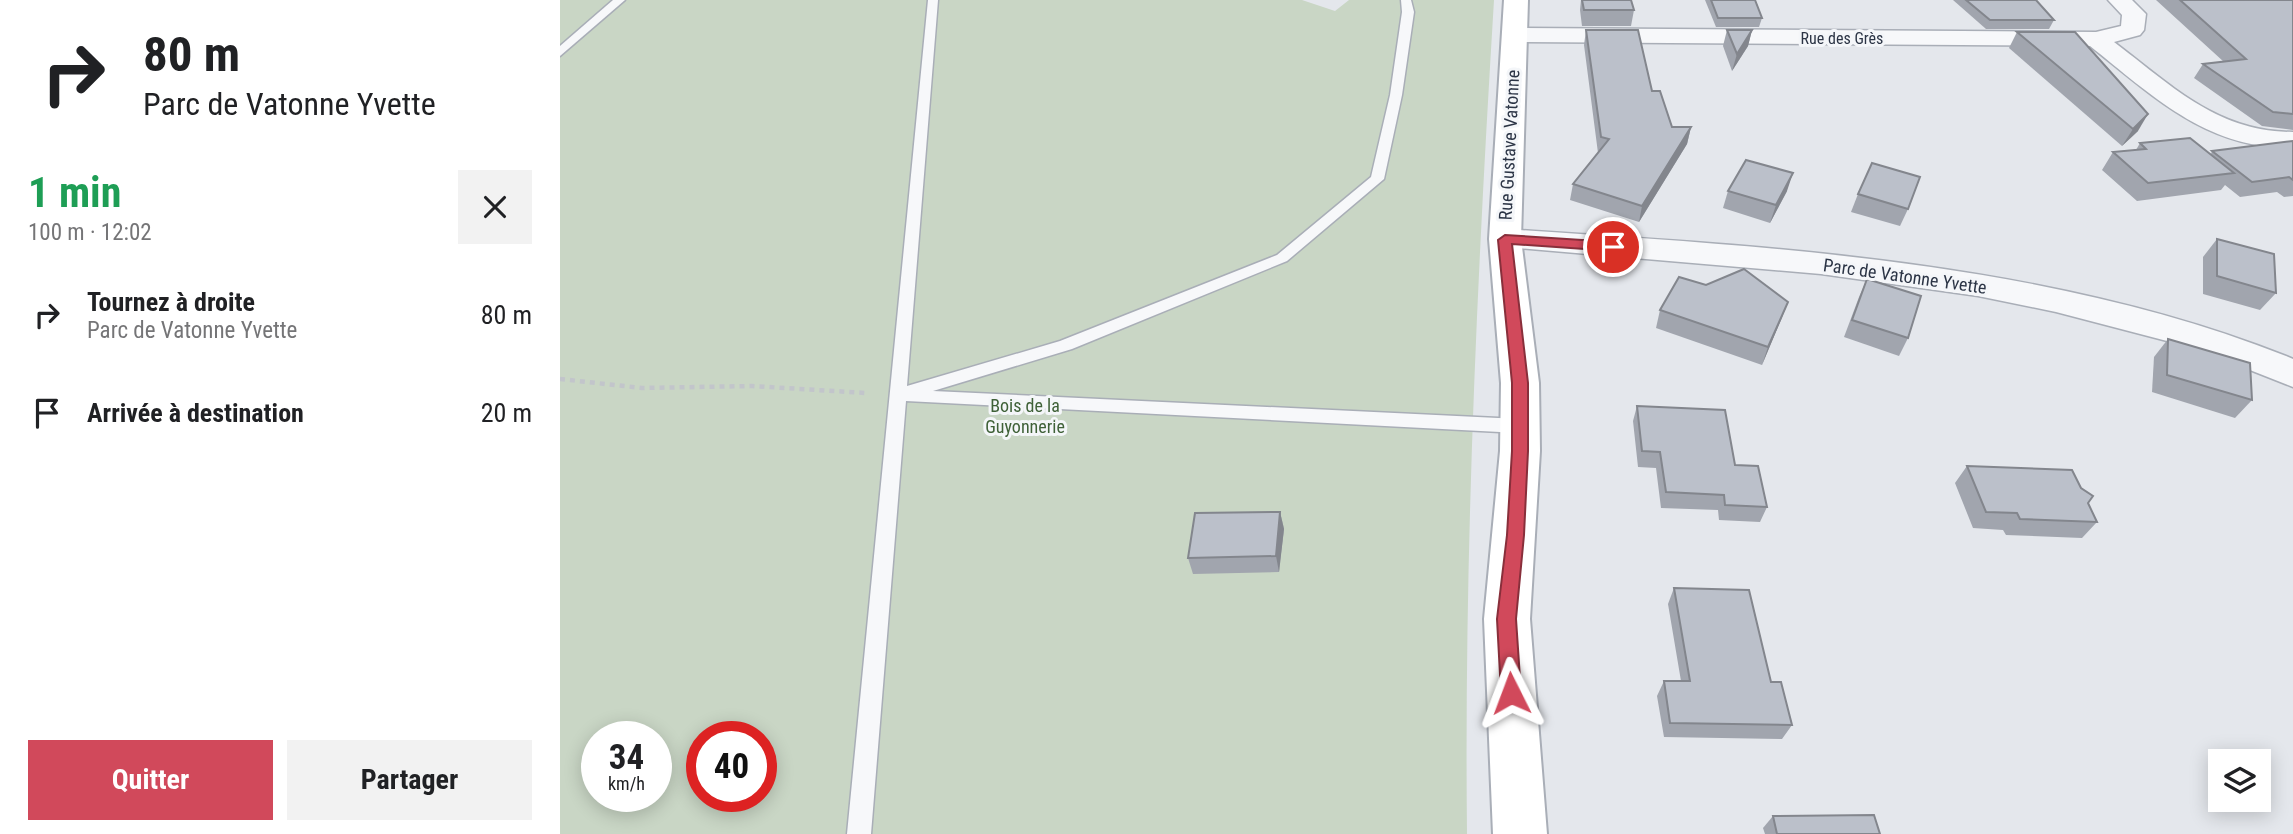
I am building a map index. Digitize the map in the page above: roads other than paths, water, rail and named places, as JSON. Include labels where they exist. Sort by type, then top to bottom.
[{"type":"street","name":"Rue des Grès","points":[[1516,17],[2096,39],[2132,30],[2134,14],[2119,0]]},
{"type":"street","name":"Rue Gustave Vatonne","points":[[1516,17],[1505,240],[1520,383],[1515,535],[1507,619],[1520,834]]},
{"type":"street","points":[[2096,39],[2207,122],[2236,134],[2284,141],[2293,139]]},
{"type":"street","name":"Parc de Vatonne Yvette","points":[[1505,240],[1748,255],[2007,290],[2206,340],[2293,374]]},
{"type":"lane","points":[[560,52],[620,0]]},
{"type":"lane","points":[[859,834],[933,0]]},
{"type":"lane","points":[[897,395],[1066,345],[1282,258],[1377,179],[1396,95],[1408,12],[1406,0]]},
{"type":"lane","points":[[897,395],[1519,426]]},
{"type":"park label","name":"Bois de la Guyonnerie","points":[[1025,415]]}]
